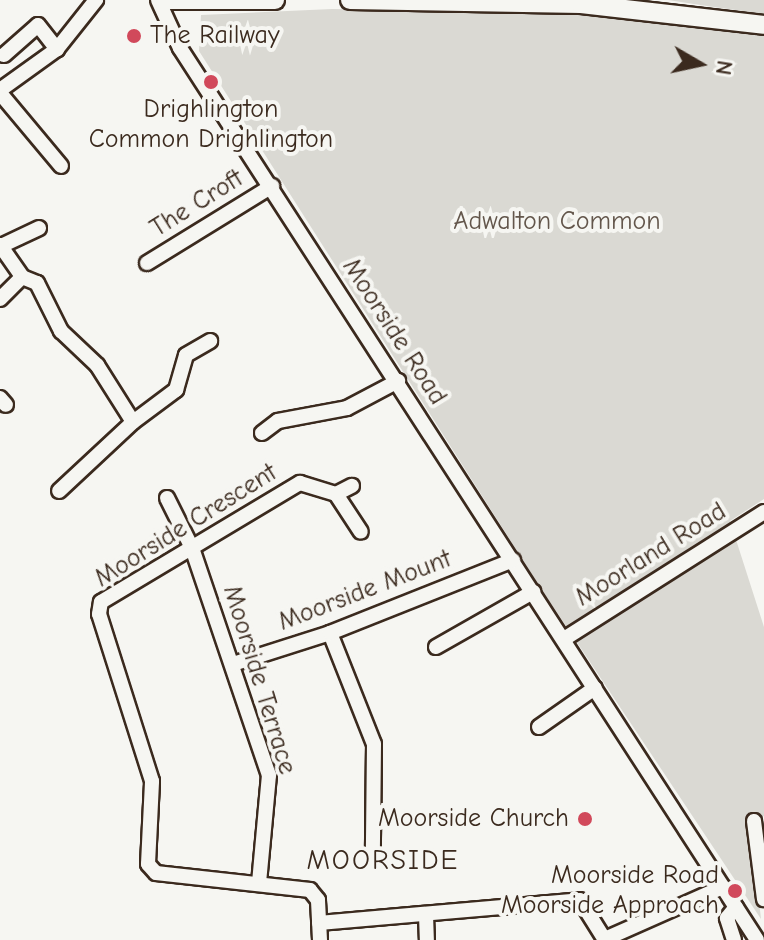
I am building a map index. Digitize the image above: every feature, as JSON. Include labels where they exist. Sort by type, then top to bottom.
[{"type":"main road","points":[[169,0],[275,0]]},
{"type":"main road","points":[[350,0],[581,4],[764,25]]},
{"type":"street","points":[[61,166],[0,92],[57,49],[96,0]]},
{"type":"street","name":"Moorside Road","points":[[158,0],[164,23],[757,940]]},
{"type":"street","points":[[4,55],[38,25],[57,49]]},
{"type":"street","name":"The Croft","points":[[147,263],[272,186]]},
{"type":"street","points":[[39,228],[0,245],[22,277],[37,283],[61,331],[97,365],[133,422]]},
{"type":"street","points":[[0,299],[22,277]]},
{"type":"street","points":[[59,491],[133,422],[176,390],[186,355],[210,341]]},
{"type":"street","points":[[262,433],[278,421],[347,408],[398,381]]},
{"type":"street","name":"Moorside Crescent","points":[[319,923],[318,900],[310,890],[156,873],[148,864],[152,781],[99,614],[101,602],[300,483],[336,494]]},
{"type":"street","points":[[352,486],[336,494],[361,532]]},
{"type":"street","name":"Moorside Terrace","points":[[167,498],[192,548],[269,775],[259,883]]},
{"type":"street","name":"Moorland Road","points":[[564,639],[764,512]]},
{"type":"street","name":"Moorside Mount","points":[[233,664],[330,633],[513,560]]},
{"type":"street","points":[[436,647],[533,592]]},
{"type":"street","points":[[330,633],[374,744],[373,847]]},
{"type":"street","points":[[539,727],[595,688]]},
{"type":"street","points":[[754,821],[764,899]]},
{"type":"street","points":[[320,940],[319,923],[580,900],[605,939],[723,887]]},
{"type":"street","points":[[734,940],[727,918],[736,907]]},
{"type":"street","points":[[426,915],[427,940]]},
{"type":"green space","points":[[668,0],[764,0],[764,14],[707,6]]},
{"type":"green space","name":"Adwalton Common","points":[[332,9],[553,12],[764,35],[764,499],[730,521],[764,627],[764,816],[750,821],[761,919],[540,587],[199,51],[201,15]]},
{"type":"place","name":"The Railway","points":[[134,36]]},
{"type":"place","name":"Drighlington Common Drighlington","points":[[211,82]]},
{"type":"place","name":"Moorside Church","points":[[585,819]]},
{"type":"place","name":"Moorside Road Moorside Approach","points":[[735,891]]},
{"type":"district","name":"MOORSIDE","points":[[383,860]]}]
